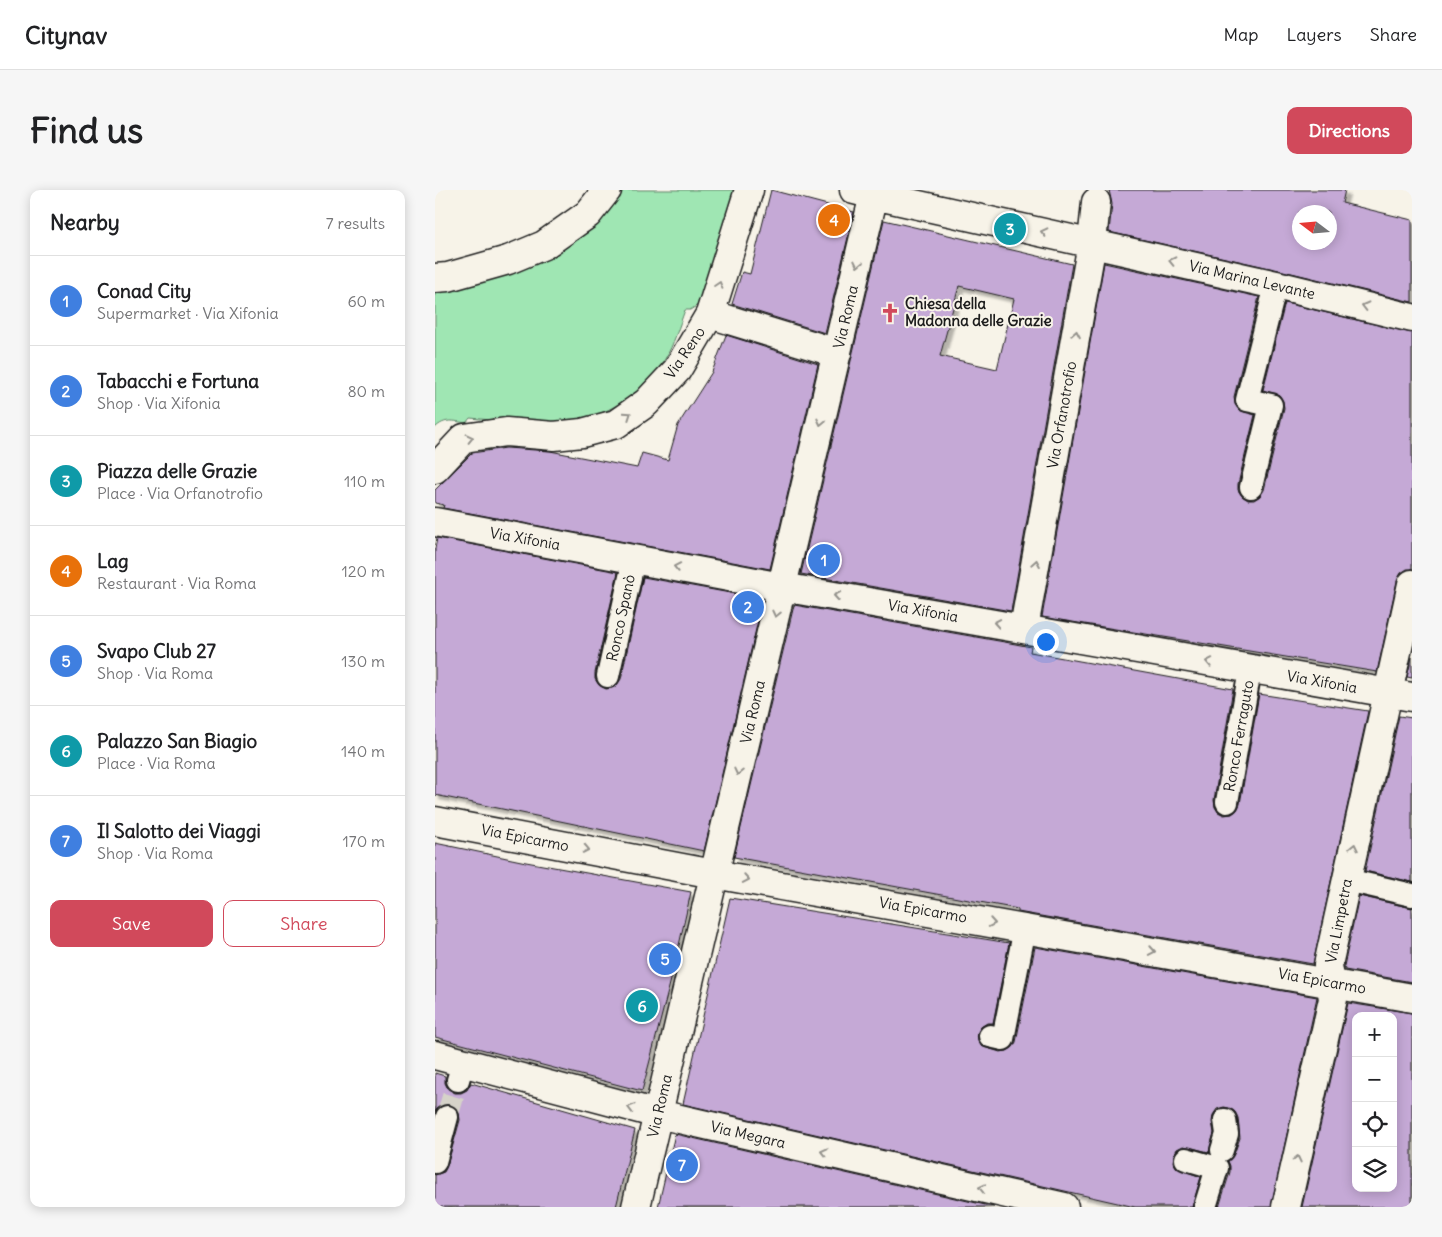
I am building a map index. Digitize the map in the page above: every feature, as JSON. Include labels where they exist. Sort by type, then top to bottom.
[{"type":"street","points":[[435,278],[448,277],[508,260],[544,245],[588,214],[607,190]]},
{"type":"street","name":"Via Reno","points":[[435,469],[464,438],[506,432],[555,436],[582,433],[616,424],[646,403],[677,370],[709,314],[749,190]]},
{"type":"street","name":"Via Marina Levante","points":[[868,198],[1092,243],[1412,318]]},
{"type":"street","name":"Via Roma","points":[[636,1207],[837,353],[868,198]]},
{"type":"street","name":"Via Orfanotrofio","points":[[1024,628],[1092,243],[1096,202]]},
{"type":"street","points":[[1251,486],[1271,406],[1247,400],[1276,285]]},
{"type":"street","points":[[709,314],[837,353]]},
{"type":"street","name":"Via Xifonia","points":[[435,522],[782,587],[1400,695]]},
{"type":"street","name":"Ronco Spanò","points":[[609,676],[634,559]]},
{"type":"street","name":"Via Limpetra","points":[[1286,1207],[1333,999],[1328,965],[1347,880],[1400,695],[1412,584]]},
{"type":"street","name":"Ronco Ferraguto","points":[[1227,802],[1250,670]]},
{"type":"street","name":"Via Epicarmo","points":[[435,821],[714,874],[1331,982],[1412,998]]},
{"type":"street","points":[[1347,880],[1412,895]]},
{"type":"street","points":[[990,1036],[1003,1039],[1025,928]]},
{"type":"street","name":"Via Megara","points":[[435,1055],[461,1072],[658,1114],[1064,1207]]},
{"type":"street","points":[[435,1162],[447,1117]]},
{"type":"street","points":[[1205,1207],[1227,1134],[1225,1120]]},
{"type":"street","points":[[1186,1159],[1219,1159]]},
{"type":"green space","points":[[621,190],[734,190],[701,303],[690,310],[685,310],[671,347],[655,373],[616,406],[584,419],[567,423],[540,424],[470,418],[466,423],[446,421],[435,428],[435,290],[515,272],[557,253],[597,222]]},
{"type":"building","points":[[771,190],[854,212],[825,333],[732,304],[742,272],[750,274]]},
{"type":"building","points":[[1109,190],[1345,190],[1342,203],[1412,220],[1412,302],[1279,270],[1109,232],[1112,204]]},
{"type":"building","points":[[884,220],[1072,264],[1011,611],[801,574]],"holes":[[[959,286],[1014,299],[997,369],[940,356]]]},
{"type":"building","points":[[1104,263],[1259,297],[1234,397],[1235,404],[1239,410],[1255,415],[1238,484],[1238,490],[1248,500],[1254,500],[1264,490],[1284,408],[1283,401],[1279,395],[1263,390],[1285,303],[1412,333],[1412,569],[1407,569],[1401,573],[1397,581],[1377,672],[1042,617]]},
{"type":"building","points":[[726,335],[818,364],[770,569],[443,508],[444,505],[435,503],[435,490],[472,453],[506,448],[550,451],[637,468],[642,453],[668,460],[678,425],[712,372]]},
{"type":"building","points":[[437,538],[618,572],[595,673],[595,679],[599,685],[606,689],[617,685],[621,679],[643,577],[763,599],[704,851],[435,795],[435,549]]},
{"type":"building","points":[[794,605],[1031,647],[1030,652],[1233,689],[1214,800],[1218,812],[1224,815],[1232,814],[1240,804],[1259,694],[1368,711],[1313,964],[1018,912],[1018,909],[734,857]]},
{"type":"building","points":[[1412,657],[1412,678],[1407,677]]},
{"type":"building","points":[[1399,716],[1412,718],[1412,882],[1365,871]]},
{"type":"building","points":[[435,843],[526,862],[691,892],[673,972],[642,1091],[435,1037]]},
{"type":"building","points":[[1359,896],[1412,908],[1412,982],[1345,970],[1344,966]]},
{"type":"building","points":[[730,898],[1009,943],[993,1023],[987,1023],[981,1027],[977,1034],[981,1046],[1000,1052],[1007,1051],[1016,1042],[1035,947],[1317,997],[1271,1207],[1219,1207],[1230,1172],[1228,1161],[1234,1154],[1240,1138],[1238,1118],[1235,1112],[1224,1107],[1217,1109],[1213,1115],[1214,1133],[1209,1152],[1183,1146],[1177,1149],[1174,1155],[1173,1162],[1177,1168],[1201,1177],[1192,1207],[1135,1207],[683,1104]]},
{"type":"building","points":[[1348,1003],[1412,1013],[1412,1207],[1302,1207]]},
{"type":"building","points":[[435,1073],[445,1076],[445,1083],[448,1089],[455,1093],[467,1090],[471,1083],[635,1130],[616,1207],[435,1207],[435,1175],[444,1172],[447,1166],[460,1120],[456,1107],[451,1104],[438,1107],[435,1112]]},
{"type":"building","points":[[675,1134],[994,1207],[658,1207]]},
{"type":"tunnel","points":[[447,1117],[458,1080]]},
{"type":"place","name":"Lag","points":[[834,220]]},
{"type":"place","name":"Piazza delle Grazie","points":[[1010,229]]},
{"type":"place","name":"Chiesa della Madonna delle Grazie","points":[[890,313]]},
{"type":"place","name":"Conad City","points":[[824,560]]},
{"type":"place","name":"Tabacchi e Fortuna","points":[[748,607]]},
{"type":"place","name":"Svapo Club 27","points":[[665,959]]},
{"type":"place","name":"Palazzo San Biagio","points":[[642,1006]]},
{"type":"place","name":"Il Salotto dei Viaggi","points":[[682,1165]]}]
